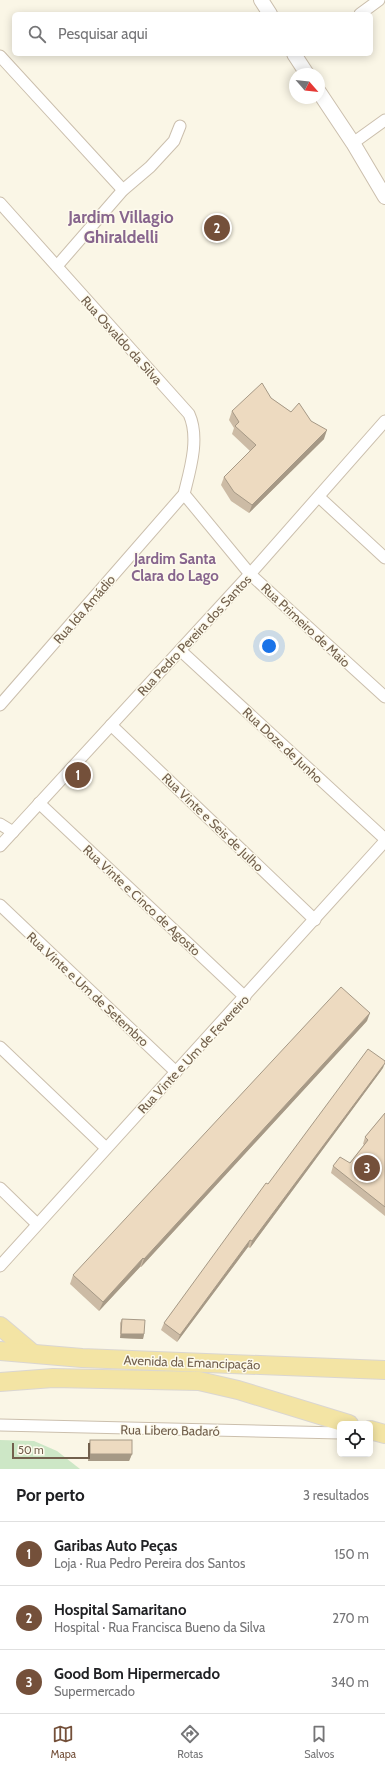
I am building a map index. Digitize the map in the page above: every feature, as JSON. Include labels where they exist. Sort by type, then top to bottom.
[{"type":"main road","points":[[0,1326],[32,1353]]},
{"type":"main road","name":"Avenida da Emancipação","points":[[0,1351],[90,1358],[385,1370]]},
{"type":"main road","name":"Avenida da Emancipação","points":[[0,1382],[53,1378],[199,1381],[238,1390],[340,1421]]},
{"type":"street","points":[[261,0],[269,12]]},
{"type":"street","points":[[363,12],[379,0]]},
{"type":"street","points":[[0,56],[123,190]]},
{"type":"street","points":[[299,56],[304,68]]},
{"type":"street","points":[[325,101],[353,143],[385,196]]},
{"type":"street","points":[[353,143],[385,120]]},
{"type":"street","points":[[57,266],[123,190],[150,167],[174,141],[180,126]]},
{"type":"street","name":"Rua Osvaldo da Silva","points":[[0,203],[189,414],[193,423],[194,434],[190,468],[184,494]]},
{"type":"street","name":"Rua Pedro Pereira dos Santos","points":[[0,846],[250,574],[385,421]]},
{"type":"street","name":"Rua Primeiro de Maio","points":[[184,494],[250,574],[385,697]]},
{"type":"street","name":"Rua Ida Amádio","points":[[0,705],[184,494]]},
{"type":"street","points":[[319,497],[385,558]]},
{"type":"street","name":"Rua Doze de Junho","points":[[180,651],[385,840]]},
{"type":"street","name":"Rua Vinte e Seis de Julho","points":[[111,725],[315,920]]},
{"type":"street","name":"Rua Vinte e Cinco de Agosto","points":[[39,803],[245,997]]},
{"type":"street","points":[[0,824],[13,832]]},
{"type":"street","name":"Rua Vinte e Um de Fevereiro","points":[[0,1266],[315,920],[385,840]]},
{"type":"street","name":"Rua Vinte e Um de Setembro","points":[[0,905],[176,1072]]},
{"type":"street","points":[[0,1047],[106,1148]]},
{"type":"street","points":[[0,1188],[37,1224]]},
{"type":"street","name":"Rua Libero Badaró","points":[[0,1425],[337,1433]]},
{"type":"green space","points":[[0,1440],[34,1441],[57,1451],[80,1469],[0,1469]]},
{"type":"building","points":[[262,383],[271,398],[291,412],[299,403],[311,421],[327,430],[252,505],[234,492],[224,477],[256,445],[235,426],[239,422],[232,411]]},
{"type":"building","points":[[341,987],[370,1013],[103,1302],[73,1275]]},
{"type":"building","points":[[368,1049],[385,1061],[385,1063],[252,1241],[250,1240],[180,1335],[164,1323],[266,1183],[268,1184]]},
{"type":"building","points":[[385,1113],[385,1207],[333,1166],[340,1157],[350,1163],[368,1140],[365,1137]]},
{"type":"building","points":[[122,1319],[145,1320],[144,1334],[121,1334]]},
{"type":"building","points":[[90,1440],[132,1440],[132,1454],[90,1454]]},
{"type":"place","name":"Hospital Samaritano","points":[[217,228]]},
{"type":"place","name":"Garibas Auto Peças","points":[[78,775]]},
{"type":"place","name":"Good Bom Hipermercado","points":[[367,1168]]},
{"type":"district","name":"Jardim Villagio Ghiraldelli","points":[[121,227]]},
{"type":"district","name":"Jardim Santa Clara do Lago","points":[[175,568]]}]
